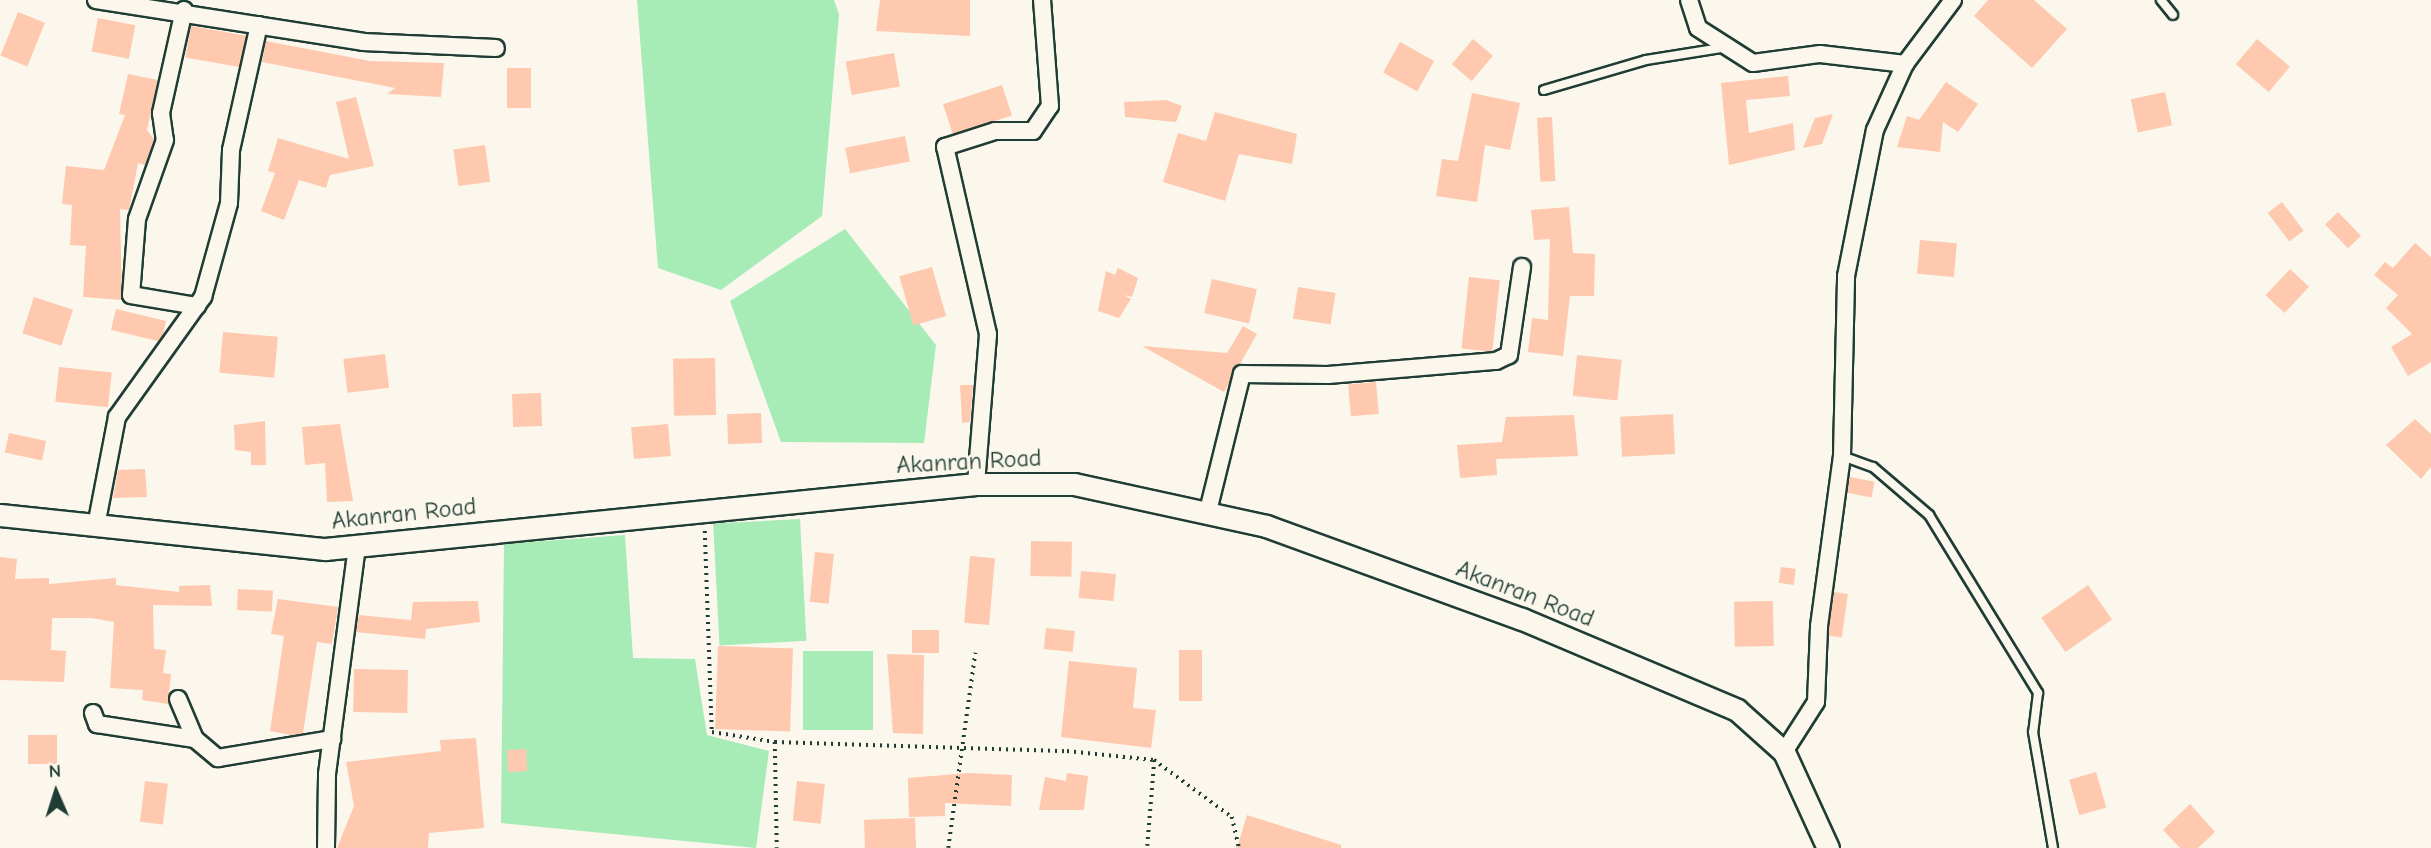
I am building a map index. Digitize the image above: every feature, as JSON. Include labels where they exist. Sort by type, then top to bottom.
[{"type":"main road","name":"Akanran Road","points":[[0,515],[97,521],[325,549],[976,484],[1074,484],[1208,511],[1522,619],[1737,710],[1784,751],[1828,848]]},
{"type":"street","points":[[96,0],[184,10],[363,42],[496,48]]},
{"type":"street","points":[[976,484],[988,334],[945,147],[995,131],[1033,131],[1044,115],[1049,106],[1042,0]]},
{"type":"street","points":[[1689,0],[1698,28],[1721,48],[1754,63],[1819,54],[1905,64]]},
{"type":"street","points":[[1784,751],[1816,702],[1819,626],[1842,456],[1846,276],[1875,131],[1905,64],[1954,0]]},
{"type":"street","points":[[184,10],[161,113],[165,140],[137,219],[131,295],[197,306]]},
{"type":"street","points":[[97,521],[117,417],[197,306],[229,203],[231,150],[259,25]]},
{"type":"street","points":[[1208,511],[1241,374],[1496,361],[1509,355],[1522,267]]},
{"type":"street","points":[[326,848],[332,739],[357,546]]},
{"type":"street","points":[[178,699],[195,739],[218,758],[332,739]]},
{"type":"street","points":[[93,713],[97,724],[195,739]]},
{"type":"lane","points":[[2161,0],[2173,15]]},
{"type":"lane","points":[[1544,90],[1646,60],[1721,48]]},
{"type":"lane","points":[[1842,456],[1873,467],[1929,515],[2038,693],[2033,732],[2053,848]]},
{"type":"path","points":[[703,511],[712,604],[706,694],[712,732],[775,742],[964,748],[1154,760],[1232,817],[1239,848]]},
{"type":"path","points":[[948,848],[964,748],[975,653]]},
{"type":"path","points":[[775,742],[777,848]]},
{"type":"path","points":[[1147,846],[1154,760]]},
{"type":"green space","points":[[637,0],[834,0],[839,14],[822,216],[721,290],[658,268]]},
{"type":"green space","points":[[845,229],[936,345],[924,443],[781,442],[730,301]]},
{"type":"green space","points":[[800,519],[806,641],[720,645],[713,524]]},
{"type":"green space","points":[[625,535],[633,658],[695,659],[707,735],[769,751],[756,848],[501,823],[504,544]]},
{"type":"green space","points":[[803,651],[873,651],[873,730],[803,730]]},
{"type":"building","points":[[880,0],[970,0],[970,36],[876,31]]},
{"type":"building","points":[[1988,0],[2034,0],[2067,29],[2032,68],[1974,16]]},
{"type":"building","points":[[18,12],[45,23],[27,66],[0,56]]},
{"type":"building","points":[[98,18],[135,25],[129,59],[92,51]]},
{"type":"building","points":[[191,26],[246,36],[241,67],[185,58]]},
{"type":"building","points":[[1473,39],[1493,56],[1472,81],[1452,64]]},
{"type":"building","points":[[2257,39],[2290,67],[2269,92],[2236,64]]},
{"type":"building","points":[[266,41],[370,61],[444,63],[441,97],[387,94],[395,88],[262,62]]},
{"type":"building","points":[[1400,42],[1434,61],[1417,92],[1383,73]]},
{"type":"building","points":[[894,53],[900,86],[852,95],[846,62]]},
{"type":"building","points":[[507,68],[531,68],[531,108],[507,108]]},
{"type":"building","points":[[128,74],[158,80],[147,130],[154,139],[145,165],[138,163],[129,210],[120,209],[122,300],[83,297],[86,246],[70,245],[72,205],[62,204],[66,166],[104,170],[125,115],[119,114]]},
{"type":"building","points":[[1788,76],[1790,96],[1746,100],[1749,133],[1793,123],[1795,150],[1729,165],[1721,83]]},
{"type":"building","points":[[1946,82],[1978,104],[1958,132],[1943,122],[1940,152],[1897,147],[1907,116],[1919,120]]},
{"type":"building","points":[[1002,85],[1012,115],[953,135],[943,104]]},
{"type":"building","points":[[2165,92],[2172,125],[2138,133],[2131,99]]},
{"type":"building","points":[[1472,93],[1520,103],[1510,150],[1485,145],[1477,202],[1436,196],[1442,159],[1458,161]]},
{"type":"building","points":[[356,97],[374,166],[330,175],[326,188],[299,180],[284,220],[261,211],[275,173],[268,171],[278,138],[349,159],[336,102]]},
{"type":"building","points":[[1166,100],[1182,106],[1176,122],[1125,117],[1124,102]]},
{"type":"building","points":[[1215,112],[1297,134],[1292,164],[1239,154],[1225,201],[1163,182],[1178,133],[1206,141]]},
{"type":"building","points":[[1833,114],[1822,144],[1803,148],[1815,118]]},
{"type":"building","points":[[1552,117],[1555,181],[1540,182],[1537,118]]},
{"type":"building","points":[[905,136],[910,162],[850,173],[845,148]]},
{"type":"building","points":[[485,145],[490,182],[458,186],[453,149]]},
{"type":"building","points":[[2282,202],[2304,231],[2289,242],[2268,213]]},
{"type":"building","points":[[1569,207],[1573,253],[1595,254],[1594,296],[1570,296],[1563,356],[1528,352],[1532,318],[1548,320],[1550,239],[1534,240],[1531,210]]},
{"type":"building","points":[[2338,212],[2361,236],[2348,248],[2325,225]]},
{"type":"building","points":[[1920,240],[1957,243],[1954,277],[1917,274]]},
{"type":"building","points":[[2415,243],[2431,257],[2431,362],[2408,376],[2391,347],[2412,334],[2386,308],[2398,295],[2374,275],[2385,262],[2393,268]]},
{"type":"building","points":[[932,267],[946,316],[913,325],[899,276]]},
{"type":"building","points":[[1118,268],[1138,278],[1132,297],[1124,295],[1131,299],[1119,318],[1098,311],[1106,271],[1115,275]]},
{"type":"building","points":[[2290,269],[2309,287],[2284,313],[2265,295]]},
{"type":"building","points":[[1469,277],[1500,280],[1492,352],[1461,349]]},
{"type":"building","points":[[1212,279],[1257,289],[1249,323],[1204,313]]},
{"type":"building","points":[[1298,287],[1336,293],[1331,325],[1293,319]]},
{"type":"building","points":[[34,297],[73,310],[61,346],[22,333]]},
{"type":"building","points":[[116,309],[166,321],[163,335],[158,341],[111,330]]},
{"type":"building","points":[[1243,326],[1257,334],[1224,392],[1142,346],[1227,353]]},
{"type":"building","points":[[223,332],[278,337],[274,378],[219,373]]},
{"type":"building","points":[[385,354],[389,388],[347,393],[343,359]]},
{"type":"building","points":[[1577,355],[1622,360],[1617,400],[1573,396]]},
{"type":"building","points":[[715,358],[716,415],[674,416],[673,359]]},
{"type":"building","points":[[59,367],[112,373],[108,407],[55,402]]},
{"type":"building","points":[[1376,382],[1379,414],[1351,416],[1348,384]]},
{"type":"building","points":[[960,385],[973,385],[970,422],[962,423]]},
{"type":"building","points":[[541,393],[542,426],[513,427],[512,394]]},
{"type":"building","points":[[761,413],[762,443],[728,444],[727,414]]},
{"type":"building","points":[[1673,414],[1675,454],[1622,457],[1620,417]]},
{"type":"building","points":[[1574,415],[1578,456],[1496,459],[1497,475],[1460,478],[1457,445],[1502,442],[1506,417]]},
{"type":"building","points":[[2415,419],[2431,434],[2431,467],[2421,479],[2386,445]]},
{"type":"building","points":[[265,421],[266,465],[251,465],[251,452],[235,450],[234,425]]},
{"type":"building","points":[[340,424],[353,501],[327,502],[325,463],[305,465],[302,427]]},
{"type":"building","points":[[668,424],[671,456],[634,459],[631,427]]},
{"type":"building","points":[[9,433],[46,441],[42,460],[5,453]]},
{"type":"building","points":[[145,469],[147,497],[113,498],[118,470]]},
{"type":"building","points":[[1850,477],[1875,482],[1871,497],[1847,493]]},
{"type":"building","points":[[1031,541],[1072,542],[1071,577],[1030,576]]},
{"type":"building","points":[[815,552],[834,554],[829,604],[810,602]]},
{"type":"building","points":[[970,556],[995,558],[989,625],[964,623]]},
{"type":"building","points":[[0,557],[17,559],[15,579],[49,578],[49,584],[116,578],[116,585],[179,592],[179,586],[210,585],[212,606],[153,605],[154,649],[166,650],[163,673],[171,674],[168,704],[142,700],[143,690],[110,688],[114,622],[91,618],[52,618],[51,650],[66,651],[64,682],[0,680]]},
{"type":"building","points":[[1781,567],[1796,569],[1794,585],[1779,583]]},
{"type":"building","points":[[1081,571],[1116,574],[1114,601],[1079,598]]},
{"type":"building","points":[[2088,585],[2112,619],[2065,652],[2041,618]]},
{"type":"building","points":[[238,589],[273,591],[272,612],[237,610]]},
{"type":"building","points":[[1834,592],[1848,594],[1842,638],[1828,636]]},
{"type":"building","points":[[278,599],[338,607],[332,644],[317,642],[303,733],[291,735],[270,731],[284,636],[271,634]]},
{"type":"building","points":[[478,601],[480,622],[426,629],[425,639],[356,632],[359,615],[411,620],[413,602]]},
{"type":"building","points":[[1773,601],[1774,646],[1735,647],[1734,602]]},
{"type":"building","points":[[1046,628],[1075,631],[1073,652],[1044,649]]},
{"type":"building","points":[[912,630],[939,630],[939,653],[912,653]]},
{"type":"building","points":[[718,646],[793,649],[790,732],[715,729]]},
{"type":"building","points":[[1179,650],[1202,650],[1202,701],[1179,701]]},
{"type":"building","points":[[887,654],[924,655],[923,734],[893,733]]},
{"type":"building","points":[[1069,661],[1137,668],[1133,708],[1156,710],[1151,748],[1061,737]]},
{"type":"building","points":[[354,669],[408,670],[407,713],[353,712]]},
{"type":"building","points":[[28,735],[57,735],[57,764],[28,764]]},
{"type":"building","points":[[476,738],[484,828],[429,833],[428,848],[337,848],[354,806],[346,762],[441,751],[440,740]]},
{"type":"building","points":[[526,749],[527,771],[508,772],[507,750]]},
{"type":"building","points":[[2096,772],[2106,808],[2079,815],[2069,780]]},
{"type":"building","points":[[968,773],[1012,775],[1011,806],[945,803],[945,816],[909,817],[908,778]]},
{"type":"building","points":[[1067,773],[1088,776],[1084,810],[1039,810],[1045,777],[1066,781]]},
{"type":"building","points":[[145,781],[168,784],[163,824],[140,822]]},
{"type":"building","points":[[797,781],[825,784],[821,824],[793,821]]},
{"type":"building","points":[[2190,804],[2215,832],[2198,848],[2180,848],[2163,830]]},
{"type":"building","points":[[1247,815],[1341,845],[1341,848],[1237,848]]},
{"type":"building","points":[[915,818],[916,848],[865,848],[864,820]]}]
